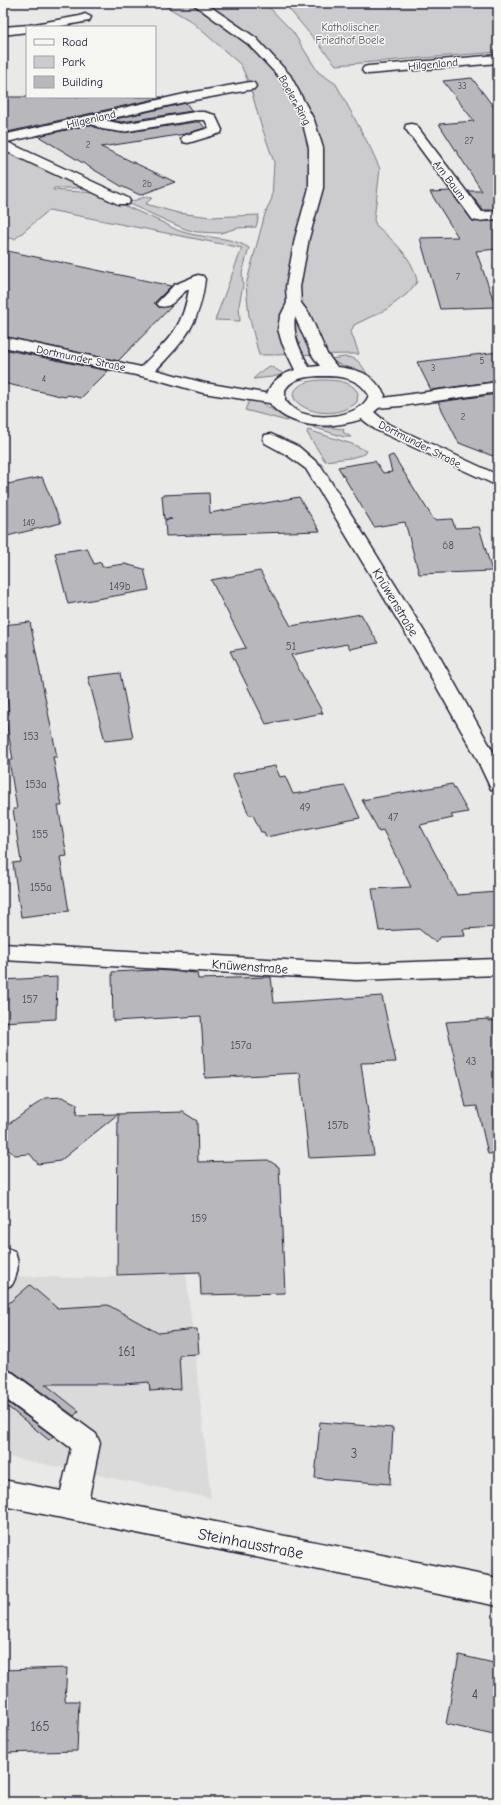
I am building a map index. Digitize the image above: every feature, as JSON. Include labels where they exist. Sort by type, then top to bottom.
[{"type":"main road","name":"Boeler Ring","points":[[198,3],[252,41],[286,78],[308,120],[316,148],[316,188],[295,269],[293,287],[294,303],[288,317],[286,329],[290,343],[304,373]]},
{"type":"main road","points":[[41,26],[84,20],[85,17]]},
{"type":"main road","points":[[3,31],[26,28]]},
{"type":"main road","name":"Hilgenland","points":[[368,70],[498,59]]},
{"type":"main road","name":"Hilgenland","points":[[3,139],[188,97],[250,86]]},
{"type":"main road","points":[[92,118],[107,126],[122,128],[195,116],[210,118],[216,130],[188,139]]},
{"type":"main road","name":"Am Baum","points":[[411,128],[478,217],[498,215]]},
{"type":"main road","points":[[3,145],[123,201]]},
{"type":"main road","points":[[151,374],[158,357],[174,344],[183,330],[196,298],[198,279],[179,288],[164,303]]},
{"type":"main road","name":"Boeler Ring","points":[[294,303],[302,315],[320,355],[332,371]]},
{"type":"main road","name":"Dortmunder Straße","points":[[3,342],[151,374],[203,388],[278,392],[291,377],[304,373],[332,371],[344,372],[362,378],[372,386],[372,402],[382,427],[439,452],[478,473],[498,481]]},
{"type":"main road","points":[[278,392],[281,407],[296,416],[311,420],[340,420],[357,416],[372,402],[401,401],[498,387]]},
{"type":"main road","name":"Dortmunder Straße","points":[[340,420],[364,433],[428,460],[478,473]]},
{"type":"main road","name":"Knüwenstraße","points":[[271,438],[293,451],[313,466],[427,652],[485,755],[498,784]]},
{"type":"main road","name":"Knüwenstraße","points":[[3,952],[356,972],[498,967]]},
{"type":"main road","points":[[3,1258],[5,1259],[3,1277]]},
{"type":"main road","points":[[3,1381],[86,1443],[72,1507]]},
{"type":"main road","name":"Steinhausstraße","points":[[3,1494],[498,1592]]},
{"type":"shaded area","points":[[186,1273],[211,1498],[9,1457],[3,1449],[3,1276],[84,1278]]},
{"type":"green space","points":[[160,3],[265,3],[293,32],[318,72],[336,84],[371,149],[380,169],[374,220],[376,225],[402,250],[412,265],[417,282],[407,294],[387,309],[354,325],[351,332],[359,354],[259,355],[249,316],[246,285],[265,214],[272,198],[274,162],[260,122],[250,86],[241,65],[191,21]]},
{"type":"green space","name":"Katholischer Friedhof Boele","points":[[284,3],[498,3],[498,52],[336,65]]},
{"type":"green space","points":[[11,153],[85,188],[54,188],[53,190],[96,193],[166,224],[176,230],[229,240],[249,248],[242,273],[243,285],[239,305],[240,321],[215,320],[242,248],[49,210],[15,239],[3,237],[3,157]]},
{"type":"green space","points":[[148,196],[152,198],[145,204],[178,213],[211,217],[259,215],[256,227],[237,228],[221,233],[197,232],[185,229],[127,203]]},
{"type":"green space","points":[[345,357],[356,360],[361,364],[367,374],[342,366],[330,359]]},
{"type":"green space","points":[[270,366],[284,374],[253,379],[264,369]]},
{"type":"green space","points":[[324,380],[343,382],[352,386],[358,393],[357,402],[343,410],[325,413],[308,409],[295,400],[293,395],[298,387],[310,381]]},
{"type":"green space","points":[[250,399],[263,404],[288,419],[287,421],[245,410]]},
{"type":"green space","points":[[313,427],[344,429],[343,432],[351,437],[344,437]]},
{"type":"green space","points":[[308,430],[352,444],[367,451],[365,454],[350,458],[325,461],[307,433]]},
{"type":"building","points":[[472,78],[498,113],[498,210],[483,210],[468,191],[482,191],[439,124],[474,121],[443,81]]},
{"type":"building","points":[[3,97],[164,97],[3,133]]},
{"type":"building","points":[[186,103],[192,111],[122,122],[111,120]]},
{"type":"building","points":[[200,122],[205,128],[185,134],[101,147],[175,182],[140,195],[121,186],[38,136],[90,125],[102,130],[122,133]]},
{"type":"building","points":[[450,191],[473,221],[498,221],[498,249],[476,251],[496,307],[440,309],[420,238],[458,237],[430,192]]},
{"type":"building","points":[[3,250],[171,286],[154,303],[159,307],[172,306],[118,361],[3,336]]},
{"type":"building","points":[[3,349],[108,371],[81,398],[68,395],[65,397],[3,383]]},
{"type":"building","points":[[498,352],[498,381],[431,390],[417,362]]},
{"type":"building","points":[[498,394],[498,458],[459,443],[438,402]]},
{"type":"building","points":[[393,455],[434,520],[452,519],[455,528],[479,527],[492,571],[419,574],[405,522],[374,527],[338,467],[375,461],[383,473],[392,472],[388,457]]},
{"type":"building","points":[[42,477],[61,523],[3,537],[3,485]]},
{"type":"building","points":[[209,493],[210,513],[299,497],[320,531],[166,536],[165,520],[172,519],[164,519],[162,495]]},
{"type":"building","points":[[87,548],[94,564],[101,562],[102,567],[125,564],[144,569],[149,590],[68,604],[55,553]]},
{"type":"building","points":[[260,571],[291,626],[361,614],[378,643],[350,649],[347,644],[291,655],[323,713],[266,724],[230,651],[246,648],[211,580]]},
{"type":"building","points":[[30,622],[57,757],[53,757],[62,806],[58,806],[67,856],[60,857],[69,911],[21,917],[13,863],[21,862],[13,809],[17,809],[9,760],[13,760],[5,714],[9,714],[3,663],[3,625]]},
{"type":"building","points":[[120,673],[133,738],[105,741],[88,677]]},
{"type":"building","points":[[275,766],[280,777],[285,776],[293,794],[345,786],[360,818],[266,837],[264,832],[261,832],[253,815],[249,815],[232,774]]},
{"type":"building","points":[[452,784],[468,812],[451,815],[453,818],[420,825],[457,895],[498,892],[498,927],[463,929],[465,936],[441,937],[435,942],[419,929],[379,931],[372,889],[411,887],[383,830],[379,831],[362,800]]},
{"type":"building","points":[[155,970],[197,973],[198,979],[271,977],[274,1003],[382,996],[396,1062],[361,1063],[374,1155],[309,1158],[300,1073],[205,1078],[201,1016],[113,1021],[112,972]]},
{"type":"building","points":[[57,977],[56,1019],[3,1022],[3,980]]},
{"type":"building","points":[[489,1019],[489,1021],[498,1020],[498,1153],[488,1154],[477,1106],[466,1107],[446,1022]]},
{"type":"building","points":[[62,1097],[77,1104],[76,1115],[118,1114],[60,1161],[38,1164],[30,1154],[15,1155],[3,1146],[3,1128],[45,1098]]},
{"type":"building","points":[[183,1112],[197,1121],[198,1162],[268,1160],[279,1167],[285,1293],[201,1295],[200,1272],[117,1275],[118,1114]]},
{"type":"building","points":[[30,1285],[57,1308],[108,1305],[158,1333],[197,1329],[199,1354],[179,1355],[181,1389],[150,1391],[149,1382],[123,1384],[45,1384],[79,1411],[74,1416],[14,1372],[3,1368],[3,1308]]},
{"type":"building","points":[[3,1399],[53,1436],[49,1440],[3,1403]]},
{"type":"building","points":[[320,1422],[393,1428],[390,1484],[315,1478]]},
{"type":"building","points":[[459,1655],[498,1664],[498,1736],[446,1724]]},
{"type":"building","points":[[67,1668],[65,1701],[79,1701],[77,1751],[3,1753],[3,1670]]}]
